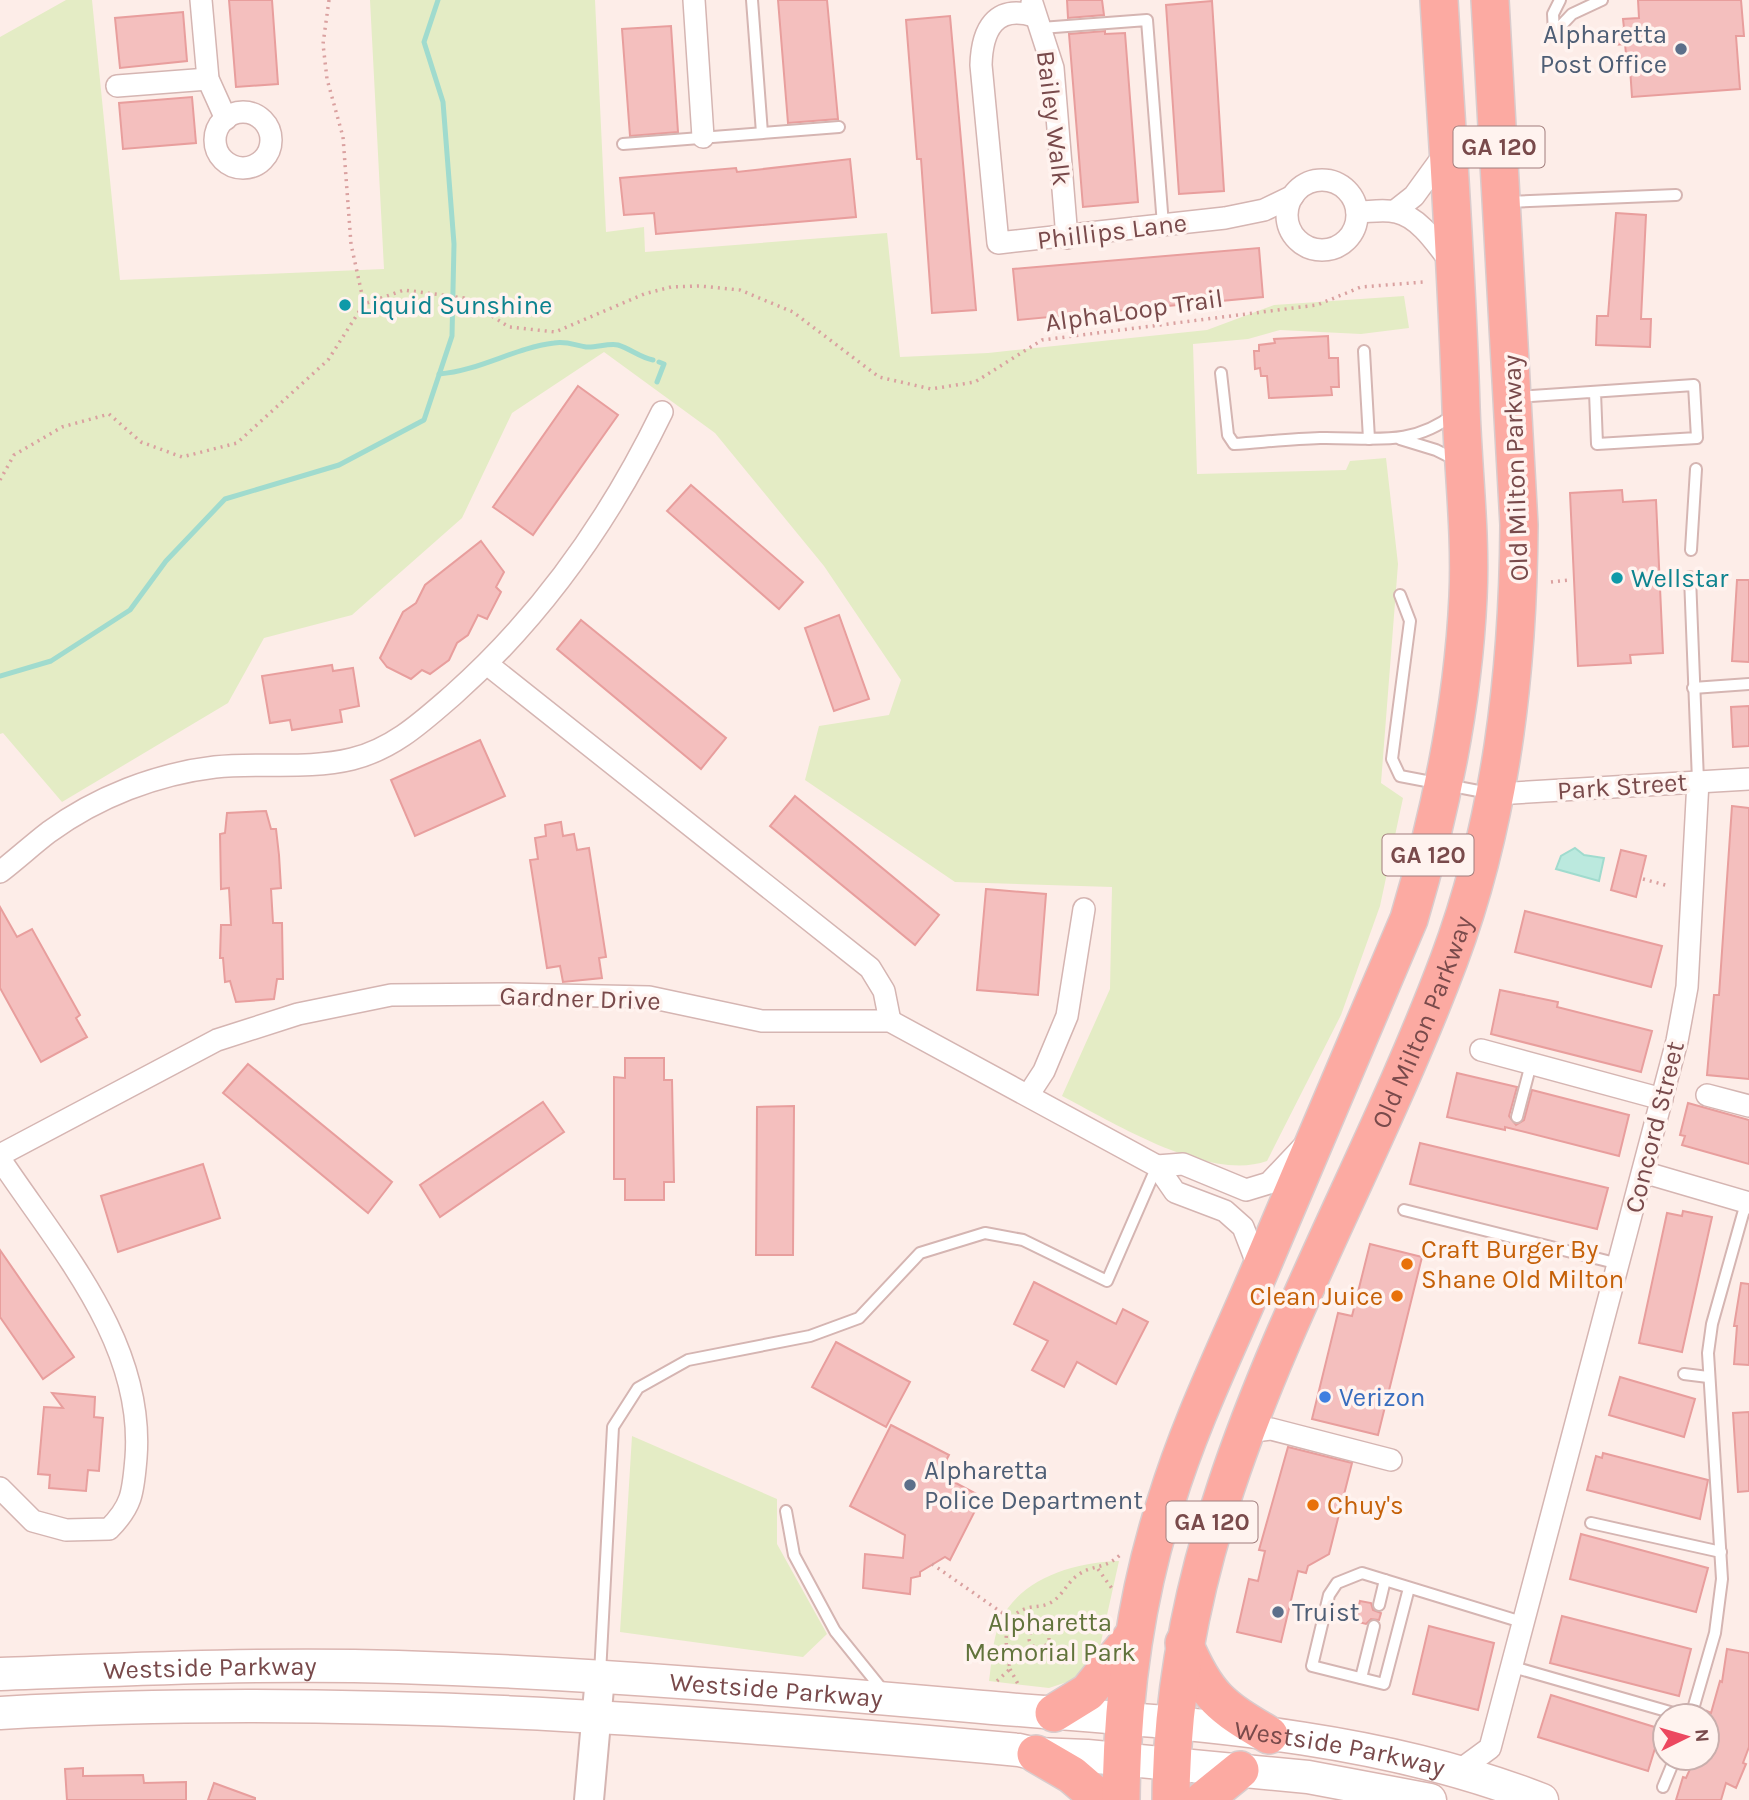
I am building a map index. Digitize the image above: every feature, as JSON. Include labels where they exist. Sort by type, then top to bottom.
[{"type":"highway","name":"Old Milton Parkway","points":[[1121,1800],[1124,1720],[1135,1634],[1146,1574],[1166,1500],[1198,1414],[1409,919],[1431,846],[1444,786],[1460,683],[1468,597],[1461,408],[1439,276],[1446,151],[1439,0]]},
{"type":"highway","name":"Old Milton Parkway","points":[[1171,1800],[1174,1725],[1184,1643],[1211,1525],[1256,1433],[1260,1395],[1450,959],[1477,874],[1496,794],[1508,722],[1518,603],[1519,525],[1490,0]]},
{"type":"highway","points":[[1054,1713],[1088,1692],[1135,1634]]},
{"type":"highway","points":[[1184,1643],[1203,1686],[1215,1699],[1269,1735]]},
{"type":"highway","points":[[1036,1754],[1072,1775],[1101,1800]]},
{"type":"highway","points":[[1203,1800],[1240,1770]]},
{"type":"main road","name":"Westside Parkway","points":[[0,1674],[187,1667],[397,1667],[600,1677],[890,1699],[1174,1725],[1375,1750],[1460,1770],[1542,1800]]},
{"type":"main road","name":"Westside Parkway","points":[[0,1713],[267,1706],[422,1708],[597,1717],[776,1729],[1240,1770],[1340,1781],[1430,1800]]},
{"type":"street","points":[[201,0],[208,79],[226,118]]},
{"type":"street","points":[[694,0],[703,137]]},
{"type":"street","name":"Phillips Lane","points":[[1036,15],[1022,12],[1008,14],[986,30],[981,65],[998,243],[1068,238],[1225,218],[1264,209],[1293,196]]},
{"type":"street","name":"Bailey Walk","points":[[1036,15],[1056,94],[1068,238]]},
{"type":"street","points":[[117,86],[208,79]]},
{"type":"street","points":[[1395,211],[1415,196],[1446,151]]},
{"type":"street","points":[[1331,180],[1349,192],[1357,212],[1352,233],[1336,247],[1325,250],[1304,245],[1290,228],[1287,212],[1293,196],[1309,182],[1331,180]]},
{"type":"street","points":[[1357,212],[1395,211],[1417,223],[1439,276]]},
{"type":"street","name":"Phillips Lane","points":[[1225,218],[1261,220],[1290,228]]},
{"type":"street","points":[[0,872],[51,831],[126,789],[216,767],[287,766],[352,759],[406,736],[488,664],[554,588],[633,472],[662,412]]},
{"type":"street","points":[[488,664],[870,968],[884,991],[890,1021]]},
{"type":"street","name":"Park Street","points":[[1496,794],[1749,779]]},
{"type":"street","name":"Concord Street","points":[[1490,1748],[1662,1099],[1687,987],[1698,781]]},
{"type":"street","points":[[1029,1094],[1044,1071],[1067,1016],[1084,909]]},
{"type":"street","name":"Gardner Drive","points":[[0,1157],[217,1040],[298,1014],[391,995],[649,997],[762,1021],[890,1021],[1029,1094],[1157,1166],[1174,1192],[1225,1211],[1243,1227],[1260,1272]]},
{"type":"street","points":[[1480,1050],[1662,1099]]},
{"type":"street","points":[[1707,1095],[1749,1106]]},
{"type":"street","name":"Gardner Drive","points":[[1157,1166],[1183,1164],[1246,1190],[1269,1183],[1321,1130]]},
{"type":"street","points":[[0,1157],[101,1310],[128,1372],[138,1434],[133,1495],[125,1513],[109,1529],[66,1530],[33,1521],[0,1488]]},
{"type":"street","points":[[1643,1172],[1748,1203]]},
{"type":"street","points":[[1256,1433],[1391,1460]]},
{"type":"street","points":[[589,1800],[600,1677]]},
{"type":"street","points":[[1460,1770],[1490,1748],[1504,1785]]},
{"type":"lane","points":[[752,0],[762,133]]},
{"type":"lane","points":[[1560,0],[1553,14],[1555,33],[1572,14],[1602,0]]},
{"type":"lane","points":[[1036,15],[1147,20],[1163,225]]},
{"type":"lane","points":[[623,144],[839,127]]},
{"type":"lane","points":[[1499,144],[1537,141]]},
{"type":"lane","points":[[1502,202],[1676,195]]},
{"type":"lane","points":[[1364,351],[1369,439]]},
{"type":"lane","points":[[1221,373],[1228,435],[1234,444],[1321,438],[1400,439],[1435,429],[1461,408]]},
{"type":"lane","points":[[1513,398],[1595,392],[1695,385],[1697,438],[1597,444],[1595,392]]},
{"type":"lane","points":[[1400,439],[1436,450],[1464,464]]},
{"type":"lane","points":[[1691,550],[1696,469]]},
{"type":"lane","points":[[1689,577],[1698,781]]},
{"type":"lane","points":[[1400,595],[1410,621],[1392,760],[1400,776],[1496,794]]},
{"type":"lane","points":[[1693,688],[1749,684]]},
{"type":"lane","points":[[1517,1117],[1531,1064]]},
{"type":"lane","points":[[600,1677],[613,1427],[638,1388],[688,1360],[810,1336],[859,1318],[920,1253],[985,1233],[1024,1240],[1107,1281],[1157,1166]]},
{"type":"lane","points":[[1695,1702],[1715,1633],[1722,1579],[1708,1377],[1712,1324],[1748,1203]]},
{"type":"lane","points":[[1404,1210],[1619,1264]]},
{"type":"lane","points":[[1684,1374],[1708,1377]]},
{"type":"lane","points":[[786,1511],[794,1555],[835,1631],[890,1699]]},
{"type":"lane","points":[[1591,1523],[1721,1552]]},
{"type":"lane","points":[[1409,1588],[1384,1684],[1312,1666],[1329,1595],[1337,1583],[1362,1573],[1525,1623]]},
{"type":"lane","points":[[1379,1605],[1385,1580]]},
{"type":"lane","points":[[1361,1678],[1374,1626]]},
{"type":"lane","points":[[1513,1667],[1651,1707]]},
{"type":"lane","points":[[1662,1787],[1669,1772]]},
{"type":"path","points":[[0,480],[14,455],[62,426],[109,414],[141,442],[182,457],[237,443],[328,360],[364,304],[351,244],[343,137],[327,79],[323,44],[329,0]]},
{"type":"path","name":"AlphaLoop Trail","points":[[364,304],[404,290],[454,296],[464,298],[509,327],[555,332],[644,294],[671,287],[700,286],[740,290],[793,312],[879,377],[931,389],[975,382],[1042,340],[1317,305],[1361,286],[1439,276]]},
{"type":"path","points":[[1551,582],[1569,580]]},
{"type":"path","points":[[1643,879],[1669,886]]},
{"type":"path","points":[[1018,1684],[1010,1668],[1006,1634],[1010,1619],[1027,1608],[1046,1605],[1062,1596],[1076,1576],[1098,1569],[1121,1554]]},
{"type":"path","points":[[932,1564],[1031,1633]]},
{"type":"path","points":[[1098,1569],[1113,1590]]},
{"type":"path","points":[[1039,1628],[1045,1631],[1049,1639],[1046,1646],[1035,1647],[1029,1639],[1031,1633],[1039,1628]]},
{"type":"path","points":[[997,1681],[1010,1668]]},
{"type":"green space","points":[[66,0],[92,0],[120,280],[384,269],[370,0],[595,0],[606,232],[644,227],[645,252],[887,233],[900,357],[988,353],[1207,330],[1274,305],[1404,296],[1409,328],[1361,334],[1280,330],[1248,339],[1193,344],[1197,474],[1346,470],[1350,461],[1386,458],[1398,564],[1381,783],[1403,798],[1380,906],[1341,1015],[1267,1161],[1244,1165],[1218,1164],[1190,1157],[1134,1134],[1062,1096],[1110,989],[1112,887],[955,882],[805,780],[819,726],[889,715],[901,680],[824,566],[715,433],[604,352],[512,413],[462,518],[352,615],[264,638],[228,703],[62,802],[3,733],[0,734],[0,37]]},
{"type":"green space","points":[[632,1436],[777,1499],[777,1544],[827,1634],[803,1657],[620,1632]]},
{"type":"green space","name":"Alpharetta Memorial Park","points":[[1119,1561],[1099,1651],[1082,1677],[1049,1688],[989,1681],[997,1629],[1009,1607],[1021,1594],[1050,1575],[1067,1569]]},
{"type":"water","points":[[1575,848],[1584,855],[1604,858],[1599,881],[1556,869],[1561,856]]},
{"type":"building","points":[[229,0],[272,0],[278,84],[236,87]]},
{"type":"building","points":[[778,0],[827,0],[838,119],[788,123]]},
{"type":"building","points":[[1067,0],[1102,0],[1104,15],[1068,18]]},
{"type":"building","name":"Alpharetta Post Office","points":[[1638,0],[1741,0],[1744,36],[1736,36],[1740,89],[1632,97],[1629,53],[1626,54],[1625,44],[1615,45],[1614,28],[1624,28],[1623,19],[1639,18]]},
{"type":"building","points":[[1212,1],[1224,191],[1179,194],[1166,5]]},
{"type":"building","points":[[183,12],[187,61],[120,68],[115,18]]},
{"type":"building","points":[[950,16],[976,310],[932,313],[921,159],[917,159],[906,20]]},
{"type":"building","points":[[671,26],[678,132],[630,136],[622,29]]},
{"type":"building","points":[[1105,31],[1105,34],[1125,33],[1138,202],[1083,207],[1069,34]]},
{"type":"building","points":[[192,97],[196,143],[123,149],[119,103]]},
{"type":"building","points":[[850,159],[856,217],[656,234],[654,213],[624,215],[620,178],[736,168],[737,172]]},
{"type":"building","points":[[1616,213],[1646,215],[1641,319],[1651,319],[1650,347],[1596,345],[1597,316],[1608,316]]},
{"type":"building","points":[[1259,248],[1263,297],[1018,320],[1013,269]]},
{"type":"building","points":[[1328,336],[1329,358],[1338,358],[1339,387],[1331,387],[1332,395],[1269,398],[1267,376],[1261,376],[1260,368],[1255,369],[1254,351],[1259,351],[1259,345],[1275,343],[1274,339]]},
{"type":"building","points":[[578,386],[618,415],[533,535],[493,507]]},
{"type":"building","points":[[691,485],[803,582],[779,609],[667,511]]},
{"type":"building","name":"Wellstar","points":[[1622,490],[1623,502],[1656,500],[1663,653],[1630,655],[1631,663],[1578,666],[1570,493]]},
{"type":"building","points":[[481,541],[504,572],[496,587],[501,592],[487,619],[478,615],[468,635],[457,643],[449,660],[430,674],[422,670],[411,679],[387,667],[380,658],[403,612],[416,603],[425,585]]},
{"type":"building","points":[[1737,580],[1749,580],[1749,662],[1732,661]]},
{"type":"building","points":[[839,615],[869,699],[834,711],[805,628]]},
{"type":"building","points":[[581,620],[726,738],[701,769],[557,649]]},
{"type":"building","points":[[332,665],[333,671],[353,668],[359,706],[340,710],[342,722],[292,730],[290,720],[270,723],[262,676]]},
{"type":"building","points":[[1749,706],[1749,746],[1733,747],[1731,707]]},
{"type":"building","points":[[480,740],[505,796],[415,836],[391,780]]},
{"type":"building","points":[[795,796],[939,915],[915,945],[770,826]]},
{"type":"building","points":[[1732,806],[1749,808],[1749,1079],[1707,1075],[1714,995],[1719,995]]},
{"type":"building","points":[[266,811],[271,829],[276,829],[279,855],[281,888],[271,889],[273,923],[282,923],[283,979],[277,979],[274,999],[236,1002],[230,981],[225,982],[223,958],[220,958],[221,925],[231,925],[229,888],[221,889],[220,834],[225,833],[227,813]]},
{"type":"building","points":[[561,822],[563,836],[574,834],[577,850],[589,848],[606,957],[599,958],[602,978],[563,982],[560,966],[547,968],[530,860],[538,859],[535,838],[546,836],[545,825]]},
{"type":"building","points":[[1621,850],[1646,856],[1636,897],[1611,890]]},
{"type":"building","points":[[986,889],[1046,894],[1038,995],[977,990]]},
{"type":"building","points":[[0,907],[17,937],[32,929],[80,1015],[76,1018],[87,1037],[41,1062],[0,988]]},
{"type":"building","points":[[1525,911],[1662,946],[1651,987],[1515,952]]},
{"type":"building","points":[[1500,990],[1558,1002],[1557,1007],[1652,1031],[1641,1072],[1491,1034]]},
{"type":"building","points":[[625,1058],[664,1058],[664,1080],[672,1080],[674,1182],[664,1182],[664,1200],[625,1200],[625,1179],[614,1179],[614,1077],[625,1078]]},
{"type":"building","points":[[248,1064],[392,1182],[368,1213],[223,1093]]},
{"type":"building","points":[[1457,1073],[1517,1087],[1509,1116],[1516,1125],[1524,1120],[1532,1090],[1629,1115],[1619,1156],[1505,1127],[1505,1130],[1447,1117]]},
{"type":"building","points":[[543,1102],[564,1132],[440,1217],[420,1185]]},
{"type":"building","points":[[1688,1103],[1749,1120],[1749,1164],[1682,1145],[1685,1136],[1680,1135]]},
{"type":"building","points":[[794,1106],[793,1255],[756,1255],[757,1107]]},
{"type":"building","points":[[1420,1143],[1608,1188],[1597,1229],[1410,1184]]},
{"type":"building","points":[[203,1164],[220,1218],[118,1252],[101,1196]]},
{"type":"building","points":[[1683,1211],[1712,1217],[1682,1352],[1639,1343],[1667,1213],[1682,1216]]},
{"type":"building","points":[[1370,1244],[1422,1257],[1378,1435],[1312,1419],[1338,1313],[1352,1316]]},
{"type":"building","points":[[0,1250],[74,1357],[43,1379],[0,1317]]},
{"type":"building","points":[[1034,1282],[1116,1324],[1123,1309],[1148,1322],[1116,1384],[1077,1362],[1064,1387],[1032,1370],[1048,1341],[1014,1324]]},
{"type":"building","points":[[1741,1283],[1749,1284],[1749,1365],[1734,1364],[1737,1326],[1734,1326]]},
{"type":"building","points":[[836,1342],[910,1382],[886,1427],[812,1387]]},
{"type":"building","points":[[1620,1377],[1695,1399],[1684,1437],[1609,1415]]},
{"type":"building","points":[[52,1393],[95,1397],[94,1417],[103,1418],[99,1471],[88,1470],[86,1491],[49,1488],[50,1475],[38,1474],[44,1407],[63,1408]]},
{"type":"building","points":[[1749,1412],[1749,1491],[1738,1492],[1733,1413]]},
{"type":"building","name":"Alpharetta Police Department","points":[[891,1425],[949,1455],[939,1474],[982,1497],[950,1560],[945,1557],[920,1572],[920,1576],[911,1578],[910,1594],[863,1588],[865,1554],[903,1558],[905,1535],[850,1506]]},
{"type":"building","points":[[1288,1447],[1352,1463],[1329,1554],[1308,1566],[1306,1573],[1298,1571],[1281,1642],[1237,1632],[1249,1579],[1258,1581],[1265,1551],[1259,1550]]},
{"type":"building","points":[[1603,1453],[1708,1480],[1700,1519],[1587,1490],[1596,1456],[1602,1458]]},
{"type":"building","points":[[1581,1534],[1708,1568],[1696,1612],[1570,1579]]},
{"type":"building","points":[[1360,1601],[1371,1603],[1373,1610],[1381,1613],[1379,1620],[1371,1619],[1366,1624],[1355,1621]]},
{"type":"building","points":[[1562,1616],[1691,1649],[1679,1696],[1550,1663]]},
{"type":"building","points":[[1429,1626],[1494,1643],[1478,1710],[1413,1694]]},
{"type":"building","points":[[1727,1649],[1749,1653],[1749,1747],[1743,1763],[1746,1764],[1736,1788],[1726,1783],[1721,1800],[1676,1800],[1683,1777],[1686,1778],[1689,1772],[1721,1772],[1721,1702],[1714,1702],[1720,1681],[1722,1682]]},
{"type":"building","points":[[1551,1695],[1651,1726],[1651,1761],[1648,1771],[1538,1737]]},
{"type":"building","points":[[83,1768],[83,1776],[143,1775],[144,1783],[186,1782],[186,1800],[67,1800],[65,1769]]},
{"type":"building","points":[[214,1783],[255,1798],[255,1800],[208,1800]]},
{"type":"waterway","points":[[0,676],[51,661],[130,610],[166,561],[225,499],[339,465],[424,420],[452,336],[454,244],[443,102],[424,42],[438,0]]},
{"type":"waterway","points":[[439,374],[468,369],[525,350],[559,343],[586,347],[618,345],[653,360]]},
{"type":"waterway","points":[[657,382],[664,364],[659,362]]},
{"type":"place","name":"Alpharetta Post Office","points":[[1681,49]]},
{"type":"place","name":"Liquid Sunshine","points":[[345,305]]},
{"type":"place","name":"Wellstar","points":[[1617,578]]},
{"type":"place","name":"Craft Burger By Shane Old Milton","points":[[1407,1264]]},
{"type":"place","name":"Clean Juice","points":[[1397,1296]]},
{"type":"place","name":"Verizon","points":[[1325,1397]]},
{"type":"place","name":"Alpharetta Police Department","points":[[910,1485]]},
{"type":"place","name":"Chuy's","points":[[1313,1505]]},
{"type":"place","name":"Truist","points":[[1278,1612]]}]
